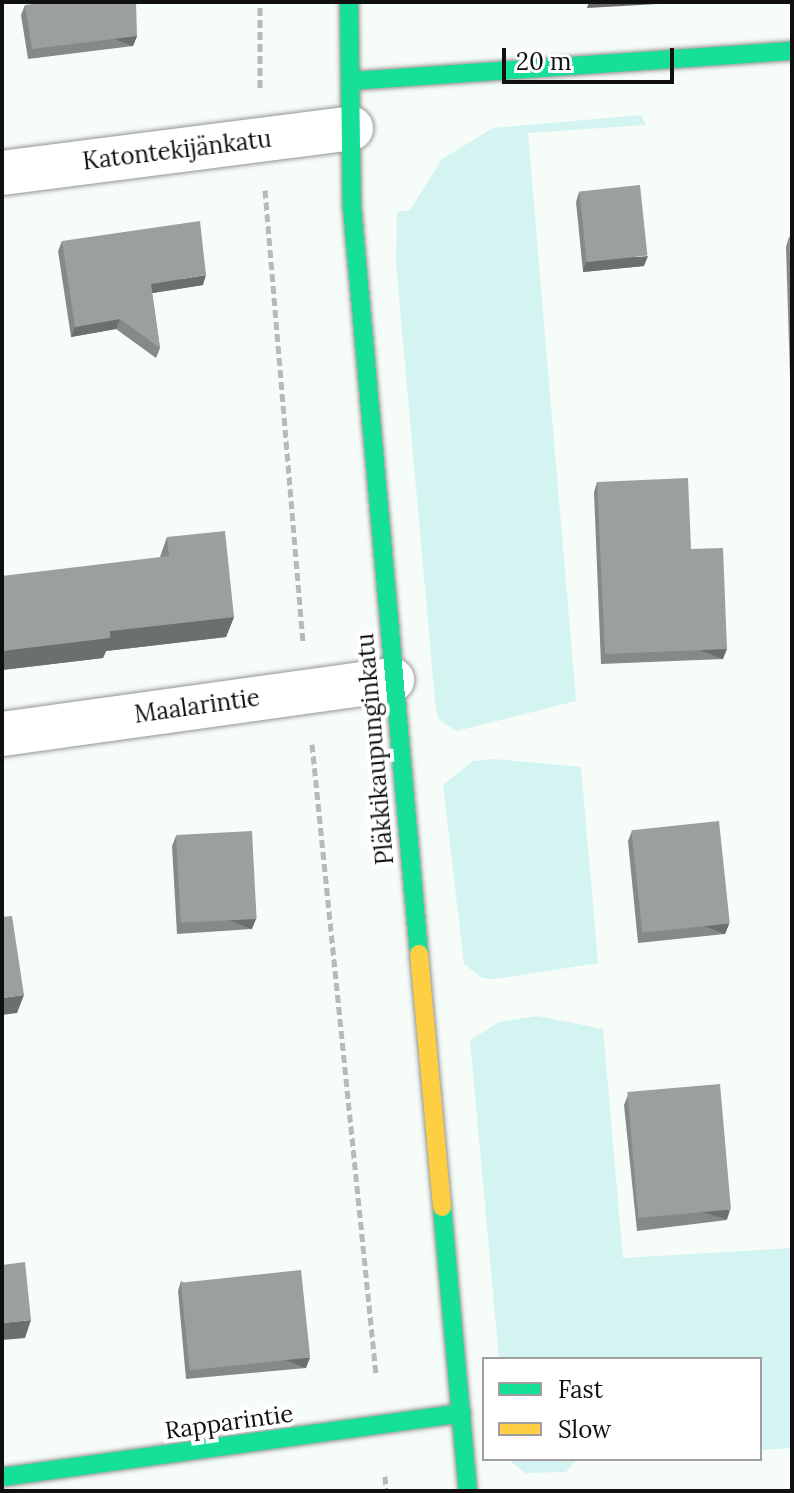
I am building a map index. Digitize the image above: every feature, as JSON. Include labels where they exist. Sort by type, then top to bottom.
[{"type":"street","name":"Pläkkikaupunginkatu","points":[[349,2],[352,207],[392,680],[468,1491]]},
{"type":"street","points":[[351,81],[792,51]]},
{"type":"street","name":"Katontekijänkatu","points":[[2,173],[351,128]]},
{"type":"street","name":"Maalarintie","points":[[2,734],[392,680]]},
{"type":"street","name":"Rapparintie","points":[[2,1477],[462,1413]]},
{"type":"shaded area","points":[[641,115],[646,125],[528,133],[576,701],[457,731],[440,721],[436,711],[396,264],[397,212],[410,210],[442,159],[493,128]]},
{"type":"shaded area","points":[[494,759],[581,767],[598,963],[495,979],[482,978],[464,964],[443,785],[473,761]]},
{"type":"shaded area","points":[[538,1016],[603,1029],[623,1258],[792,1248],[792,1448],[762,1450],[762,1357],[499,1357],[470,1040],[499,1022]]},
{"type":"shaded area","points":[[510,1461],[574,1461],[566,1472],[525,1473]]},
{"type":"building","points":[[136,2],[137,36],[32,49],[25,5]]},
{"type":"building","points":[[640,185],[647,256],[587,262],[579,191]]},
{"type":"building","points":[[200,221],[206,275],[151,284],[160,348],[120,319],[75,327],[62,241]]},
{"type":"building","points":[[789,237],[792,237],[792,315]]},
{"type":"building","points":[[688,478],[691,549],[723,548],[727,649],[605,654],[597,482]]},
{"type":"building","points":[[225,531],[234,617],[110,631],[110,638],[2,651],[2,576],[169,556],[167,537]]},
{"type":"building","points":[[719,821],[730,923],[642,933],[631,830]]},
{"type":"building","points":[[252,831],[257,919],[181,923],[176,835]]},
{"type":"building","points":[[12,916],[24,995],[2,998],[2,917]]},
{"type":"building","points":[[720,1084],[731,1210],[638,1218],[627,1092]]},
{"type":"building","points":[[25,1262],[31,1320],[2,1323],[2,1265]]},
{"type":"building","points":[[301,1270],[310,1358],[190,1370],[181,1283]]},
{"type":"traffic: fast","points":[[349,2],[352,207],[419,954]]},
{"type":"traffic: fast","points":[[351,81],[792,51]]},
{"type":"traffic: fast","points":[[442,1207],[468,1491]]},
{"type":"traffic: fast","points":[[2,1477],[462,1413]]},
{"type":"traffic: slow","points":[[419,954],[442,1207]]}]
